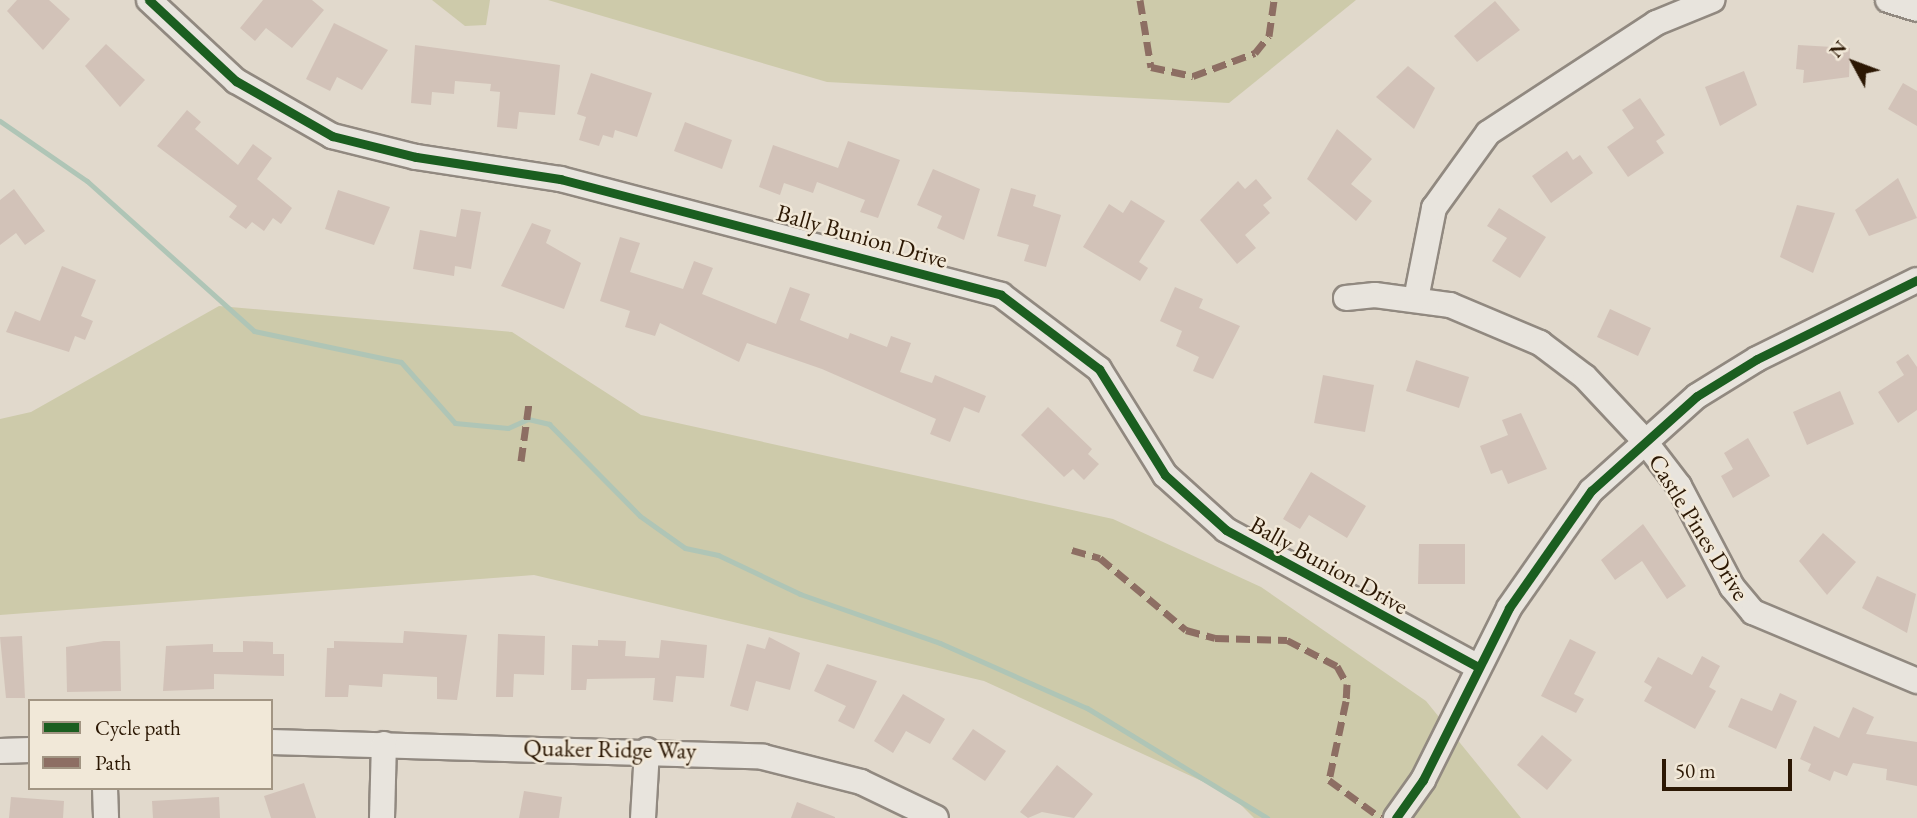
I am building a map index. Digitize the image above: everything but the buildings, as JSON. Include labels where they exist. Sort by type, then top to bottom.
[{"type":"street","name":"Bally Bunion Drive","points":[[149,0],[236,81],[332,136],[416,157],[560,179],[1001,295],[1099,369],[1165,475],[1226,530],[1478,667]]},
{"type":"street","points":[[1416,299],[1420,253],[1434,208],[1488,133],[1656,23],[1712,0]]},
{"type":"street","points":[[1888,0],[1917,9]]},
{"type":"street","points":[[1396,818],[1423,780],[1478,667],[1547,547],[1643,439],[1757,359],[1917,280]]},
{"type":"street","name":"Castle Pines Drive","points":[[1346,298],[1416,299],[1479,314],[1540,343],[1585,377],[1643,439],[1679,486],[1732,587],[1753,612],[1917,681]]},
{"type":"street","name":"Quaker Ridge Way","points":[[273,742],[721,752],[813,767],[936,818]]},
{"type":"street","points":[[382,818],[384,744]]},
{"type":"street","points":[[0,751],[28,750]]},
{"type":"street","points":[[643,818],[647,750]]},
{"type":"street","points":[[1416,818],[1426,800],[1423,780]]},
{"type":"street","points":[[104,790],[106,818]]},
{"type":"shaded area","points":[[432,0],[490,0],[486,25],[465,26]]},
{"type":"shaded area","points":[[548,0],[1356,0],[1229,103],[827,82]]},
{"type":"shaded area","points":[[219,306],[512,332],[641,415],[1113,519],[1261,587],[1426,701],[1521,818],[1254,818],[1230,794],[984,681],[534,575],[0,615],[0,419],[31,412]]},
{"type":"waterway","points":[[0,121],[87,181],[254,331],[401,362],[455,423],[508,428],[528,419],[549,424],[640,516],[685,548],[718,555],[800,594],[940,643],[1087,708],[1267,818]]},
{"type":"marked path","points":[[1140,0],[1151,67],[1193,76],[1255,53],[1269,36],[1274,0]]},
{"type":"marked path","points":[[521,461],[529,403]]},
{"type":"marked path","points":[[1072,550],[1100,558],[1186,630],[1215,638],[1287,640],[1337,666],[1347,684],[1346,701],[1329,780],[1381,818]]},
{"type":"cycle path","points":[[149,0],[236,81],[332,136],[416,157],[560,179],[1001,295],[1099,369],[1165,475],[1226,530],[1478,667]]},
{"type":"cycle path","points":[[1396,818],[1423,780],[1509,608],[1591,491],[1697,396],[1757,359],[1917,280]]}]
